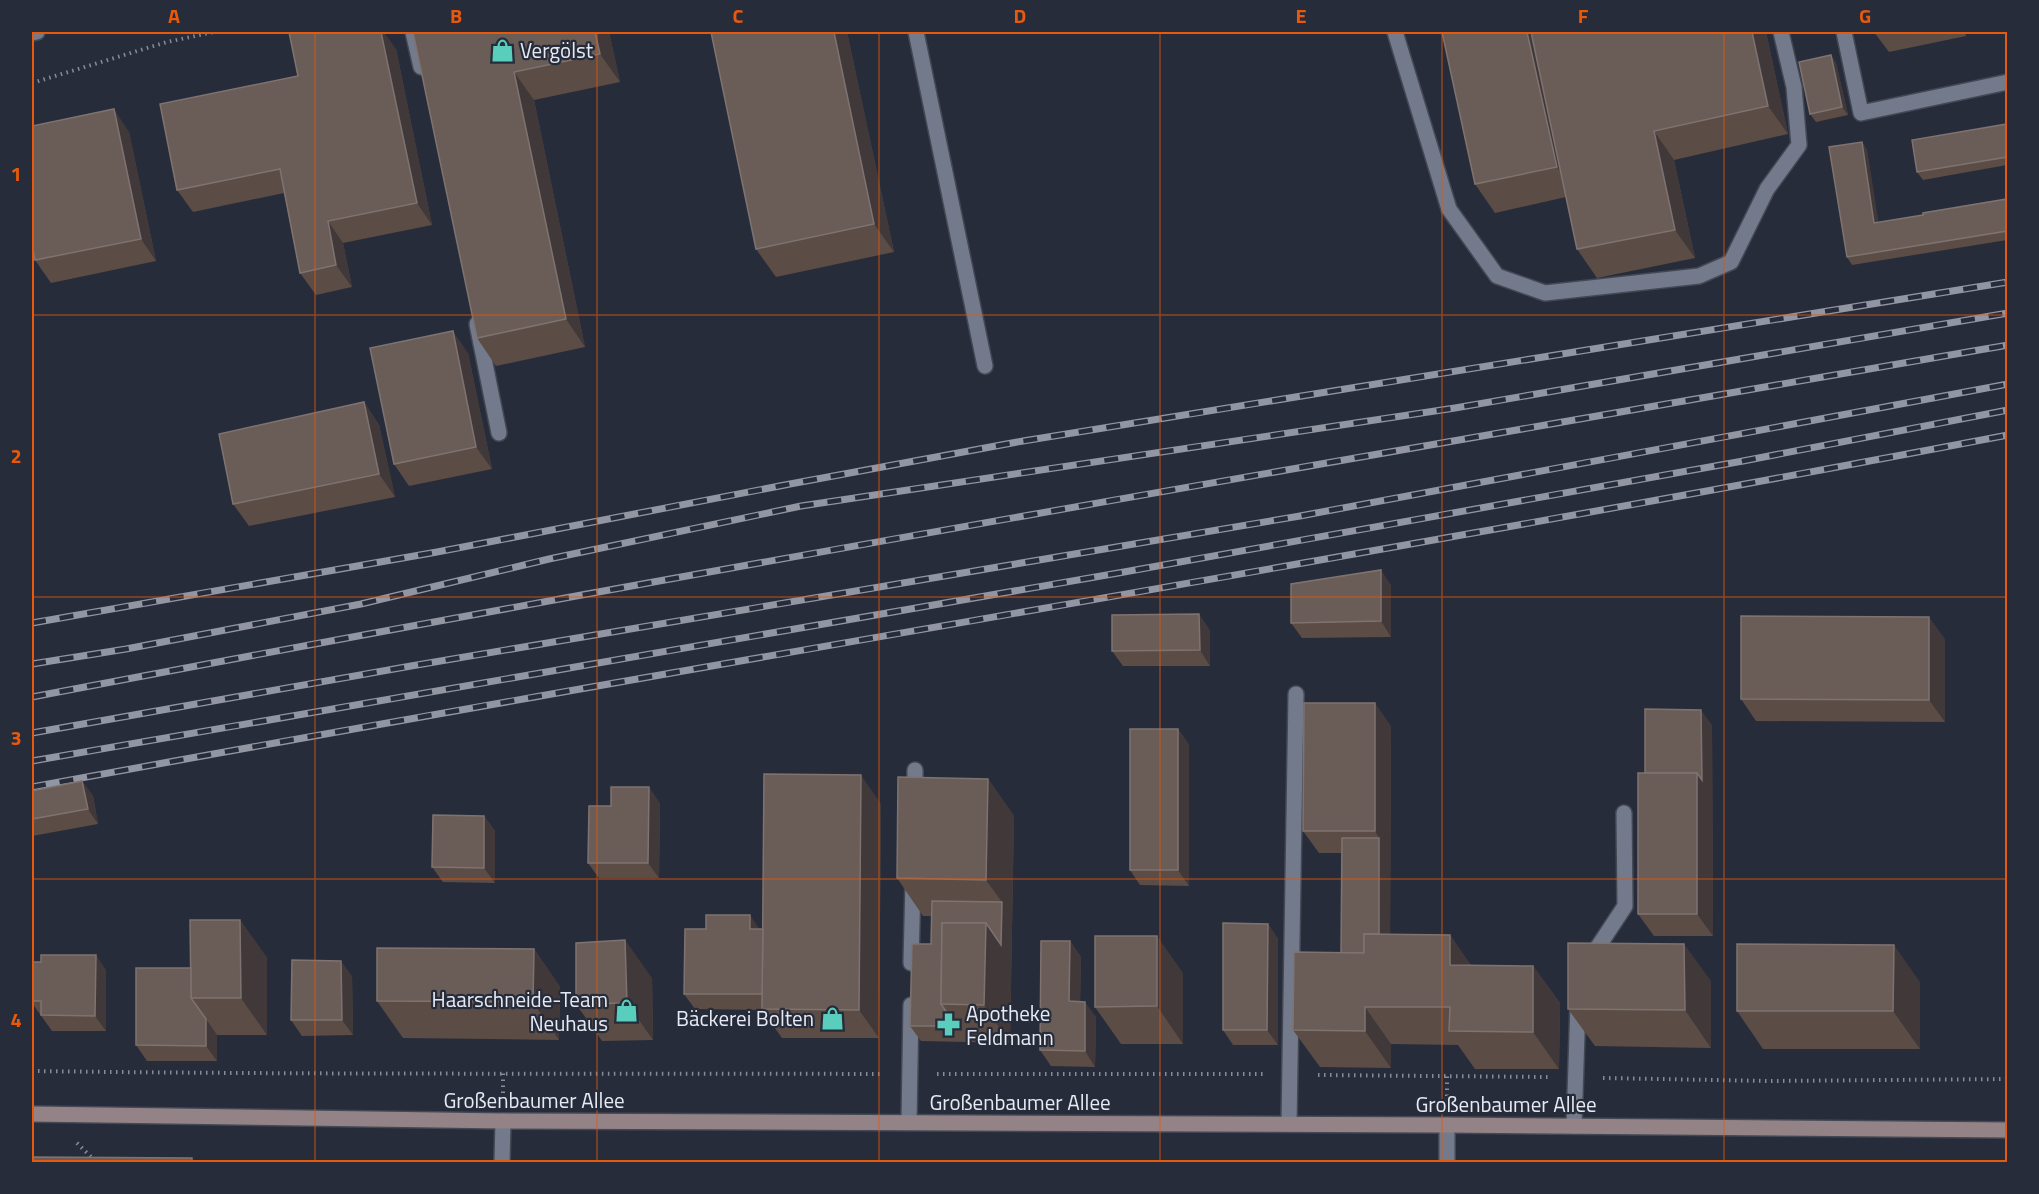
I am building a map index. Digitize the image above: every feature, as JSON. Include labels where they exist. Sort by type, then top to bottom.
[{"type":"main road","name":"Großenbaumer Allee","points":[[32,1114],[503,1121],[2007,1130]]},
{"type":"street","points":[[32,33],[37,32]]},
{"type":"street","points":[[413,32],[423,77]]},
{"type":"street","points":[[916,32],[985,366]]},
{"type":"street","points":[[1395,32],[1449,209],[1497,276],[1545,293],[1699,276],[1731,262],[1767,189],[1798,145],[1794,87],[1781,32]]},
{"type":"street","points":[[1844,32],[1861,113],[2007,82]]},
{"type":"street","points":[[474,306],[499,432]]},
{"type":"street","points":[[1289,1124],[1296,694]]},
{"type":"street","points":[[914,812],[915,770]]},
{"type":"street","points":[[1574,1126],[1579,982],[1625,906],[1624,813]]},
{"type":"street","points":[[909,1122],[913,866]]},
{"type":"street","points":[[502,1162],[503,1121]]},
{"type":"street","points":[[1447,1125],[1447,1162]]},
{"type":"path","points":[[32,83],[167,42],[214,32]]},
{"type":"path","points":[[32,1071],[253,1074],[1291,1075],[1769,1081],[2007,1079]]},
{"type":"path","points":[[85,1162],[96,1162]]},
{"type":"building","points":[[289,32],[381,32],[417,203],[328,221],[336,265],[300,273],[280,169],[177,190],[160,104],[298,76]]},
{"type":"building","points":[[413,32],[595,32],[600,54],[514,72],[566,319],[477,338]]},
{"type":"building","points":[[711,32],[834,32],[874,224],[756,249]]},
{"type":"building","points":[[1442,32],[1527,32],[1557,167],[1475,184]]},
{"type":"building","points":[[1531,32],[1752,32],[1768,106],[1654,131],[1675,230],[1577,249]]},
{"type":"building","points":[[1831,55],[1842,107],[1810,114],[1799,62]]},
{"type":"building","points":[[114,109],[141,239],[35,260],[32,244],[32,126]]},
{"type":"building","points":[[2007,124],[2007,157],[1917,172],[1912,140]]},
{"type":"building","points":[[1862,142],[1874,223],[2007,199],[2007,231],[1847,257],[1829,147]]},
{"type":"building","points":[[453,331],[476,447],[394,464],[370,348]]},
{"type":"building","points":[[364,402],[379,474],[233,504],[219,434]]},
{"type":"building","points":[[1381,570],[1381,621],[1291,623],[1291,584]]},
{"type":"building","points":[[1199,614],[1200,650],[1112,651],[1112,615]]},
{"type":"building","points":[[1741,616],[1929,617],[1929,700],[1741,699]]},
{"type":"building","points":[[1304,703],[1375,703],[1375,831],[1303,831]]},
{"type":"building","points":[[1645,709],[1701,710],[1702,780],[1697,773],[1645,773]]},
{"type":"building","points":[[1130,729],[1178,729],[1178,870],[1130,870]]},
{"type":"building","points":[[1638,773],[1697,773],[1697,914],[1638,914]]},
{"type":"building","points":[[764,774],[861,775],[859,1010],[762,1009]]},
{"type":"building","points":[[898,777],[988,779],[986,880],[897,878]]},
{"type":"building","points":[[82,781],[88,809],[32,819],[32,791]]},
{"type":"building","points":[[611,787],[649,787],[648,863],[588,863],[589,806],[611,806]]},
{"type":"building","points":[[433,815],[484,816],[484,868],[432,867]]},
{"type":"building","points":[[1342,838],[1379,838],[1379,934],[1364,934],[1364,953],[1341,953]]},
{"type":"building","points":[[932,901],[1002,902],[1001,945],[986,923],[942,923],[941,1004],[956,1026],[910,1026],[912,944],[931,944]]},
{"type":"building","points":[[706,915],[750,915],[750,929],[763,929],[762,994],[684,994],[685,929],[706,929]]},
{"type":"building","points":[[190,920],[240,920],[241,998],[191,998]]},
{"type":"building","points":[[942,923],[986,923],[984,1005],[941,1004]]},
{"type":"building","points":[[1223,923],[1268,924],[1267,1030],[1223,1030]]},
{"type":"building","points":[[1364,934],[1450,935],[1450,965],[1533,966],[1533,1032],[1449,1031],[1450,1007],[1365,1007],[1365,1031],[1293,1030],[1294,952],[1364,953]]},
{"type":"building","points":[[1095,936],[1157,936],[1157,1006],[1095,1007]]},
{"type":"building","points":[[625,940],[627,1003],[576,1004],[576,943]]},
{"type":"building","points":[[1041,941],[1070,941],[1069,1001],[1085,1002],[1085,1051],[1040,1050]]},
{"type":"building","points":[[1568,943],[1684,944],[1685,1010],[1568,1009]]},
{"type":"building","points":[[1737,944],[1894,945],[1893,1011],[1737,1011]]},
{"type":"building","points":[[377,948],[534,949],[533,1002],[377,1001]]},
{"type":"building","points":[[41,955],[96,955],[95,1016],[41,1015],[41,1001],[32,1001],[32,962],[41,962]]},
{"type":"building","points":[[292,960],[341,961],[342,1020],[291,1020]]},
{"type":"building","points":[[136,968],[191,968],[191,998],[206,1019],[206,1046],[136,1045]]},
{"type":"building","points":[[32,1157],[192,1158],[192,1162],[32,1162]]},
{"type":"railway","points":[[32,623],[437,552],[1023,441],[2008,282]]},
{"type":"railway","points":[[32,664],[126,649],[361,604],[549,559],[801,506],[1455,408],[2008,313]]},
{"type":"railway","points":[[32,697],[772,561],[2008,345]]},
{"type":"railway","points":[[32,733],[411,666],[1300,516],[2008,384]]},
{"type":"railway","points":[[32,761],[1124,572],[1743,461],[2008,410]]},
{"type":"railway","points":[[32,787],[1514,526],[2008,435]]},
{"type":"place","name":"Vergölst","points":[[502,50]]},
{"type":"place","name":"Haarschneide-Team Neuhaus","points":[[626,1011]]},
{"type":"place","name":"Bäckerei Bolten","points":[[832,1018]]},
{"type":"place","name":"Apotheke Feldmann","points":[[948,1025]]}]
